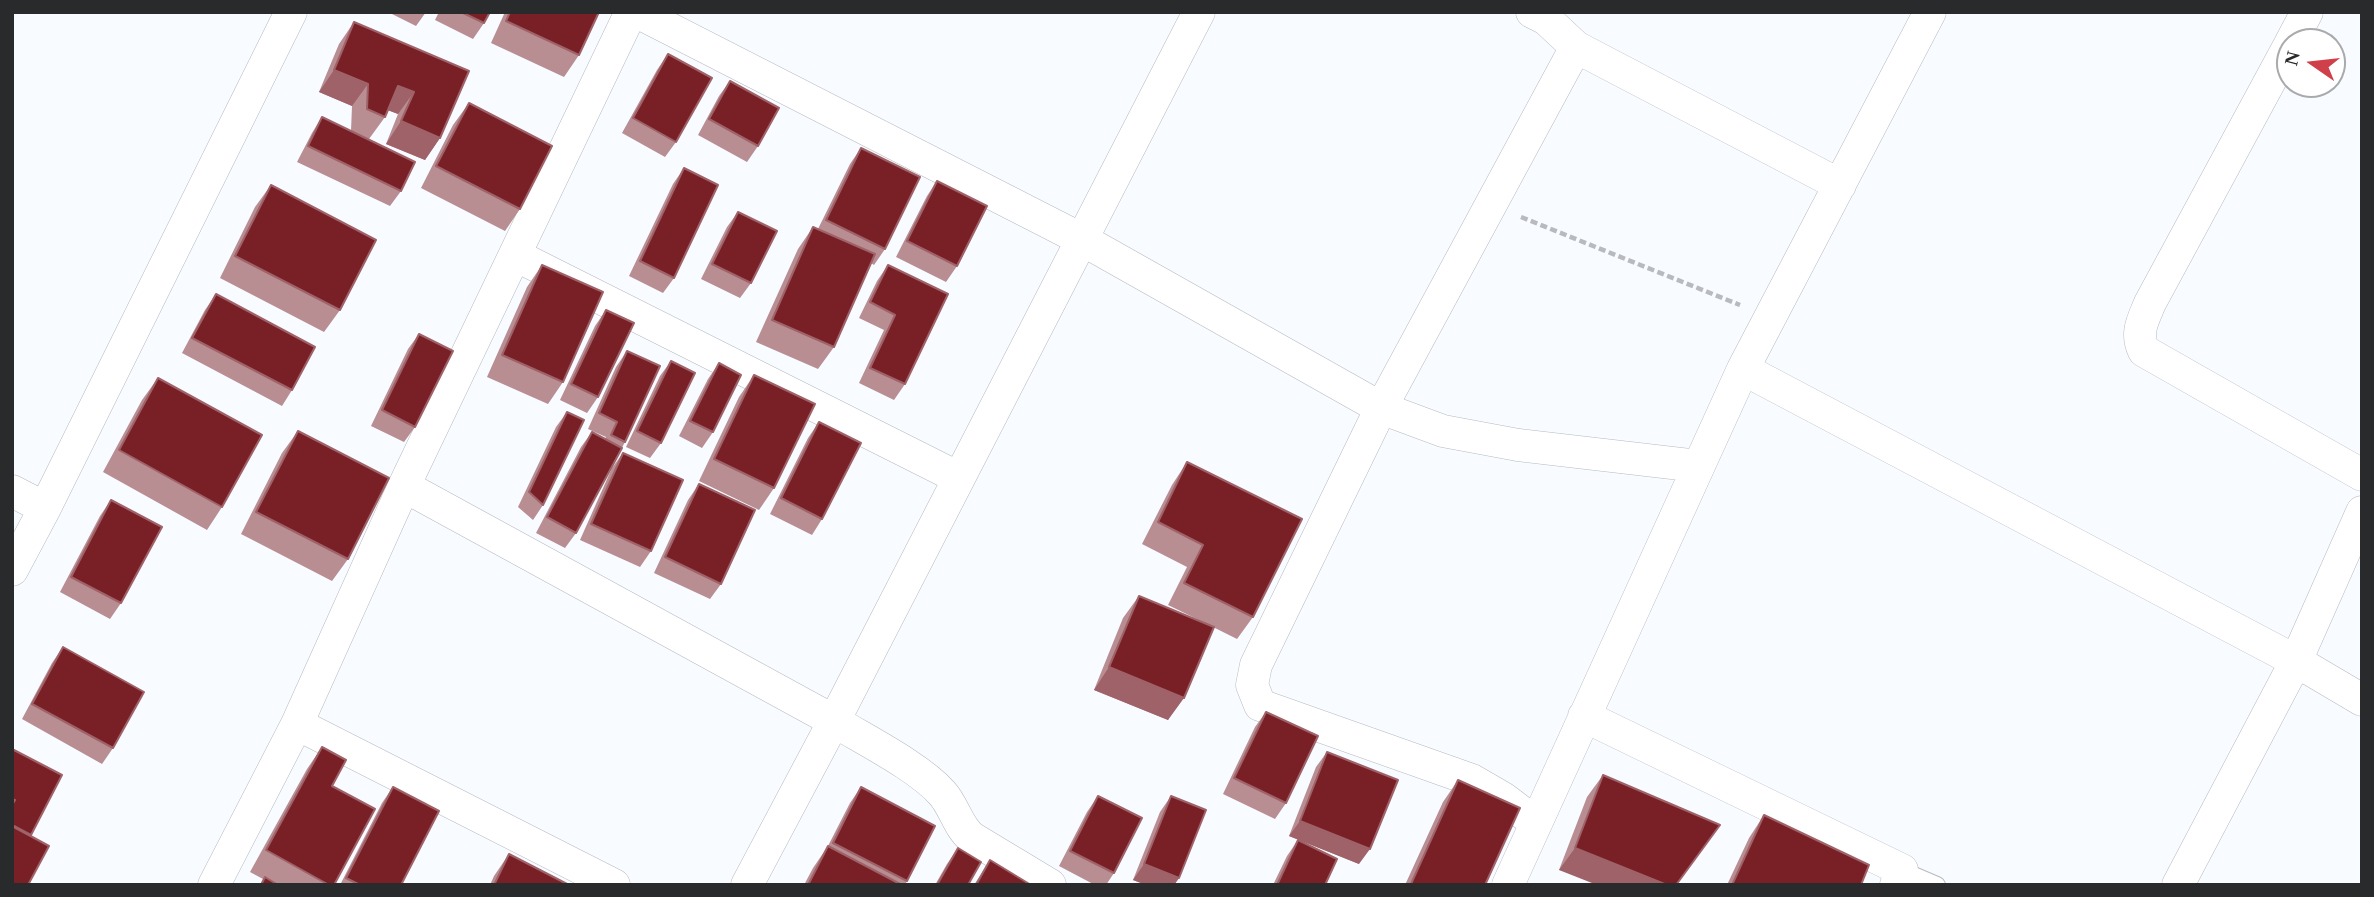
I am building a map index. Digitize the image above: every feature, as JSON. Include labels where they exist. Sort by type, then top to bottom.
[{"type":"street","points":[[12,570],[46,508],[291,12]]},
{"type":"street","points":[[214,885],[297,724],[404,486],[631,12]]},
{"type":"street","points":[[637,12],[1081,240],[1381,408],[1443,431],[1505,442],[1698,466]]},
{"type":"street","points":[[747,885],[1199,12]]},
{"type":"street","points":[[1508,885],[1743,369],[1930,12]]},
{"type":"street","points":[[2299,28],[2307,12]]},
{"type":"street","points":[[1542,15],[1576,47],[1840,185]]},
{"type":"street","points":[[1536,823],[1503,798],[1472,780],[1261,705],[1252,685],[1256,665],[1381,408],[1576,47]]},
{"type":"street","points":[[2276,71],[2150,303],[2139,329],[2139,342],[2144,351],[2362,475]]},
{"type":"street","points":[[515,254],[959,478]]},
{"type":"street","points":[[1743,369],[2296,661],[2362,700]]},
{"type":"street","points":[[404,486],[834,720],[927,779],[944,794],[965,833],[971,838],[1050,885]]},
{"type":"street","points":[[12,491],[46,508]]},
{"type":"street","points":[[2178,885],[2296,661],[2360,521]]},
{"type":"street","points":[[1584,716],[1899,877]]},
{"type":"street","points":[[297,724],[614,885]]},
{"type":"lane","points":[[1899,877],[1937,885]]},
{"type":"path","points":[[1491,205],[1770,317]]},
{"type":"building","points":[[461,12],[490,12],[484,23]]},
{"type":"building","points":[[510,12],[599,12],[579,55],[506,21]]},
{"type":"building","points":[[354,22],[469,71],[440,138],[401,121],[414,92],[398,86],[385,117],[367,109],[368,84],[334,70]]},
{"type":"building","points":[[668,54],[712,78],[676,142],[633,118]]},
{"type":"building","points":[[730,81],[779,108],[758,146],[709,119]]},
{"type":"building","points":[[469,103],[552,146],[520,209],[436,166]]},
{"type":"building","points":[[322,117],[415,162],[401,191],[308,146]]},
{"type":"building","points":[[861,148],[920,177],[885,249],[826,220]]},
{"type":"building","points":[[684,168],[718,185],[674,278],[640,261]]},
{"type":"building","points":[[937,181],[987,206],[957,266],[907,241]]},
{"type":"building","points":[[271,185],[376,240],[340,310],[235,256]]},
{"type":"building","points":[[738,212],[777,231],[751,283],[712,264]]},
{"type":"building","points":[[813,227],[875,254],[834,347],[772,320]]},
{"type":"building","points":[[542,265],[603,292],[563,382],[502,355]]},
{"type":"building","points":[[888,265],[948,294],[905,384],[870,368],[895,315],[870,302]]},
{"type":"building","points":[[216,294],[315,347],[292,390],[192,338]]},
{"type":"building","points":[[606,310],[634,323],[598,397],[571,384]]},
{"type":"building","points":[[419,334],[453,351],[415,427],[382,410]]},
{"type":"building","points":[[627,351],[660,366],[625,442],[611,435],[617,422],[599,413]]},
{"type":"building","points":[[671,361],[695,373],[661,443],[637,431]]},
{"type":"building","points":[[719,363],[741,375],[713,432],[690,421]]},
{"type":"building","points":[[754,375],[815,404],[774,488],[714,459]]},
{"type":"building","points":[[158,378],[262,435],[222,507],[119,450]]},
{"type":"building","points":[[567,412],[584,420],[543,505],[529,492]]},
{"type":"building","points":[[819,422],[861,443],[822,519],[781,498]]},
{"type":"building","points":[[298,431],[389,478],[348,559],[256,512]]},
{"type":"building","points":[[592,432],[622,448],[576,533],[547,517]]},
{"type":"building","points":[[623,453],[683,480],[651,551],[591,524]]},
{"type":"building","points":[[1187,462],[1302,519],[1253,617],[1184,583],[1203,545],[1158,522]]},
{"type":"building","points":[[699,484],[755,510],[721,584],[665,557]]},
{"type":"building","points":[[111,500],[162,527],[121,603],[71,577]]},
{"type":"building","points":[[1139,596],[1214,627],[1184,698],[1109,667]]},
{"type":"building","points":[[63,647],[144,692],[113,748],[32,704]]},
{"type":"building","points":[[1266,712],[1318,736],[1286,803],[1234,778]]},
{"type":"building","points":[[322,747],[346,760],[332,786],[375,809],[334,885],[329,885],[266,850]]},
{"type":"building","points":[[12,749],[62,775],[31,835],[12,825],[12,805],[15,800],[12,799]]},
{"type":"building","points":[[1327,752],[1398,780],[1370,849],[1300,821]]},
{"type":"building","points":[[1603,775],[1720,825],[1676,885],[1667,885],[1575,848]]},
{"type":"building","points":[[1458,780],[1520,808],[1485,885],[1413,885],[1411,884]]},
{"type":"building","points":[[393,787],[439,811],[401,885],[360,885],[346,878]]},
{"type":"building","points":[[861,787],[935,826],[907,881],[833,843]]},
{"type":"building","points":[[1098,796],[1142,818],[1114,873],[1070,851]]},
{"type":"building","points":[[1171,796],[1206,810],[1179,878],[1144,864]]},
{"type":"building","points":[[1764,815],[1869,865],[1861,885],[1732,885]]},
{"type":"building","points":[[12,826],[49,846],[28,885],[12,885]]},
{"type":"building","points":[[1298,840],[1337,859],[1325,885],[1277,885]]},
{"type":"building","points":[[828,846],[902,885],[808,885]]},
{"type":"building","points":[[958,848],[981,862],[968,885],[937,885]]},
{"type":"building","points":[[509,854],[569,885],[494,885]]},
{"type":"building","points":[[990,860],[1031,885],[976,885]]},
{"type":"building","points":[[265,877],[278,885],[261,885]]}]
